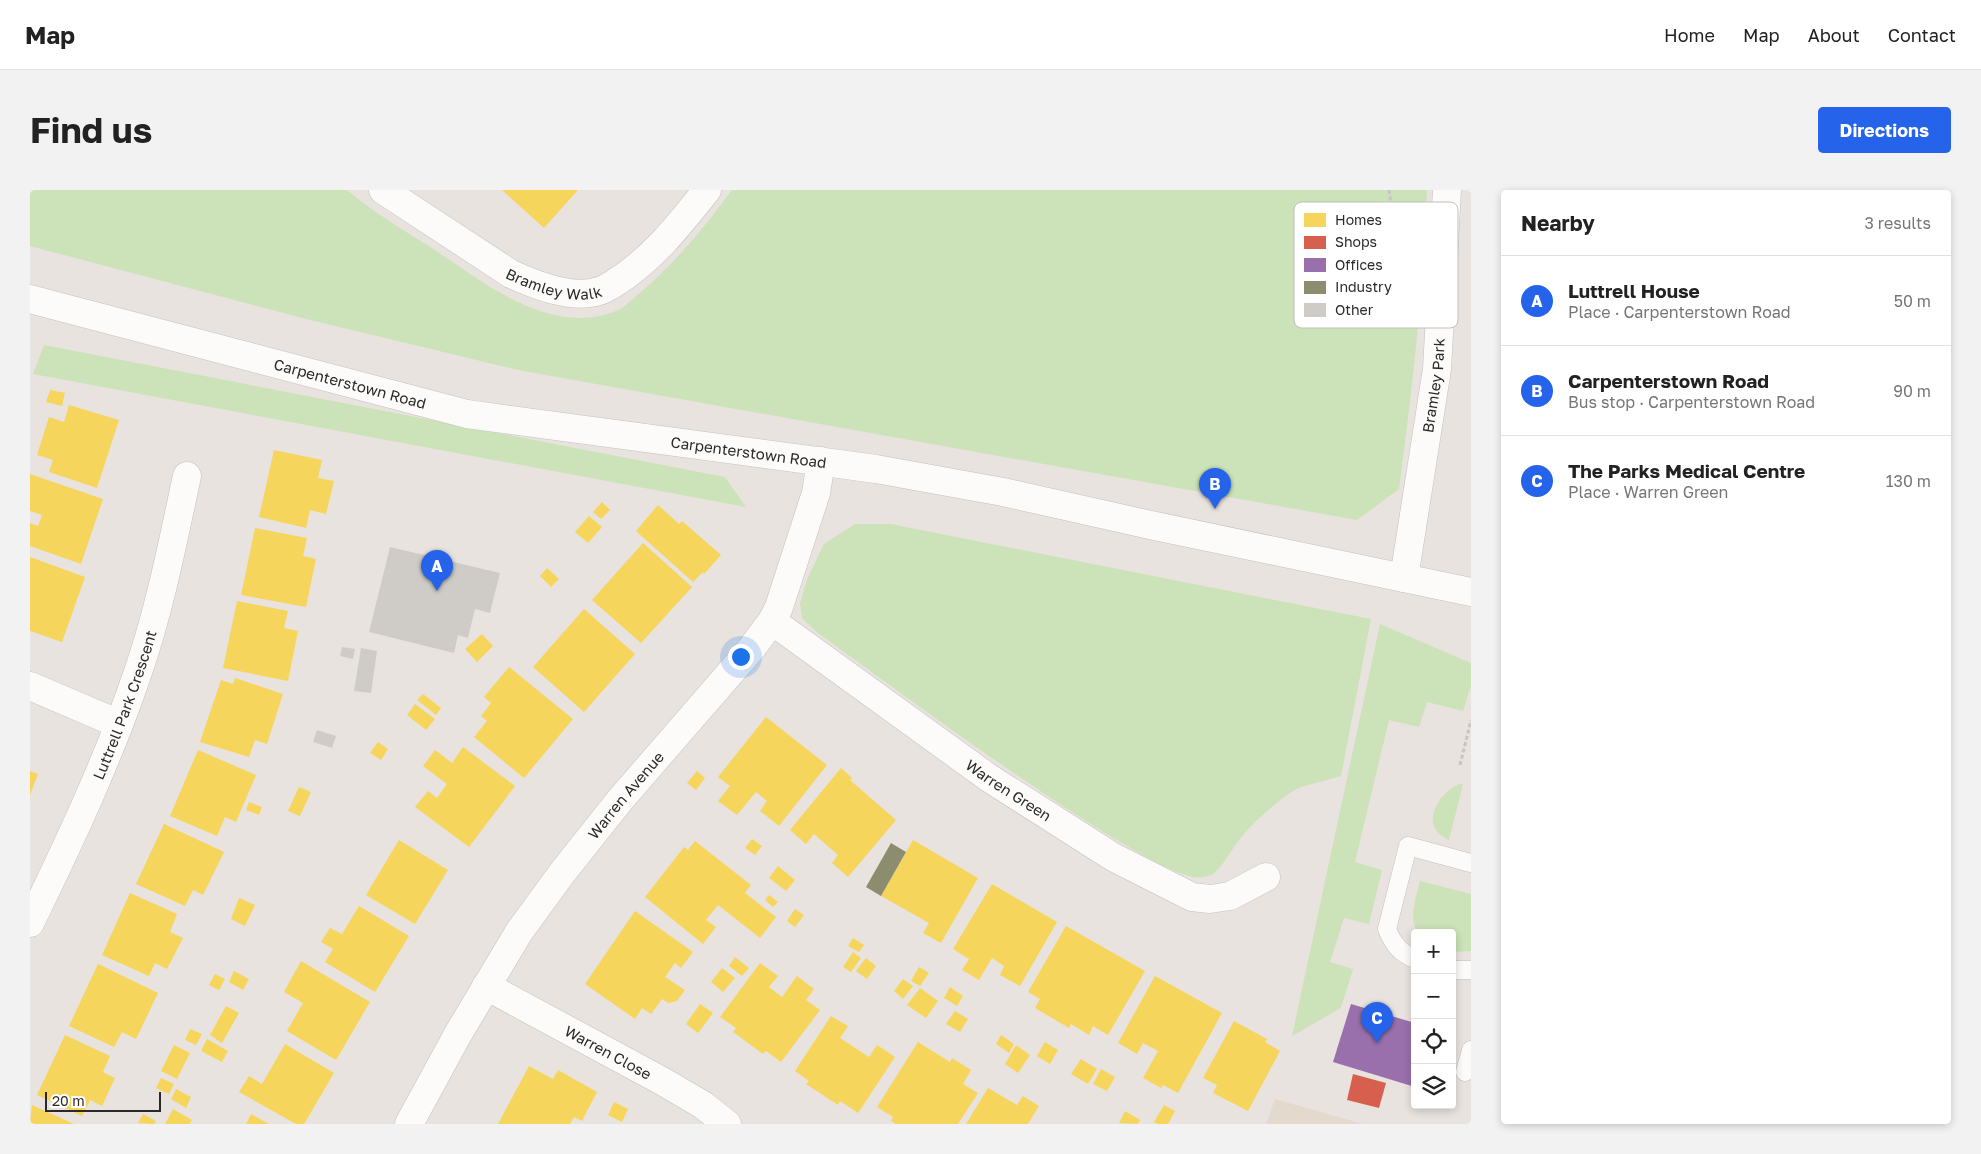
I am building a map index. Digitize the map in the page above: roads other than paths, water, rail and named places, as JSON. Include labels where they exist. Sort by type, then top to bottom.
[{"type":"street","name":"Bramley Walk","points":[[383,190],[511,274],[531,284],[554,291],[576,293],[599,291],[640,265],[684,220],[707,190]]},
{"type":"street","name":"Carpenterstown Road","points":[[30,298],[467,414],[821,461],[1003,492],[1471,592]]},
{"type":"street","name":"Bramley Park","points":[[1404,578],[1437,369],[1439,328]]},
{"type":"street","name":"Warren Avenue","points":[[409,1124],[454,1041],[519,932],[562,873],[620,800],[742,660],[772,621],[779,607],[816,493],[821,461]]},
{"type":"street","name":"Luttrell Park Crescent","points":[[30,923],[104,764],[139,670],[158,602],[187,476]]},
{"type":"street","name":"Warren Green","points":[[772,621],[989,778],[1113,857],[1192,897],[1230,896],[1266,877]]},
{"type":"street","points":[[30,686],[119,724]]},
{"type":"street","name":"Warren Close","points":[[486,986],[662,1081],[703,1105],[727,1124]]},
{"type":"lane","points":[[1411,957],[1402,953],[1392,943],[1387,930],[1390,911],[1408,846],[1471,863]]},
{"type":"lane","points":[[1456,970],[1471,970]]},
{"type":"lane","points":[[1465,1072],[1471,1050]]},
{"type":"place","name":"Carpenterstown Road","points":[[1215,509]]},
{"type":"place","name":"Luttrell House","points":[[437,591]]},
{"type":"place","name":"The Parks Medical Centre","points":[[1377,1043]]}]
